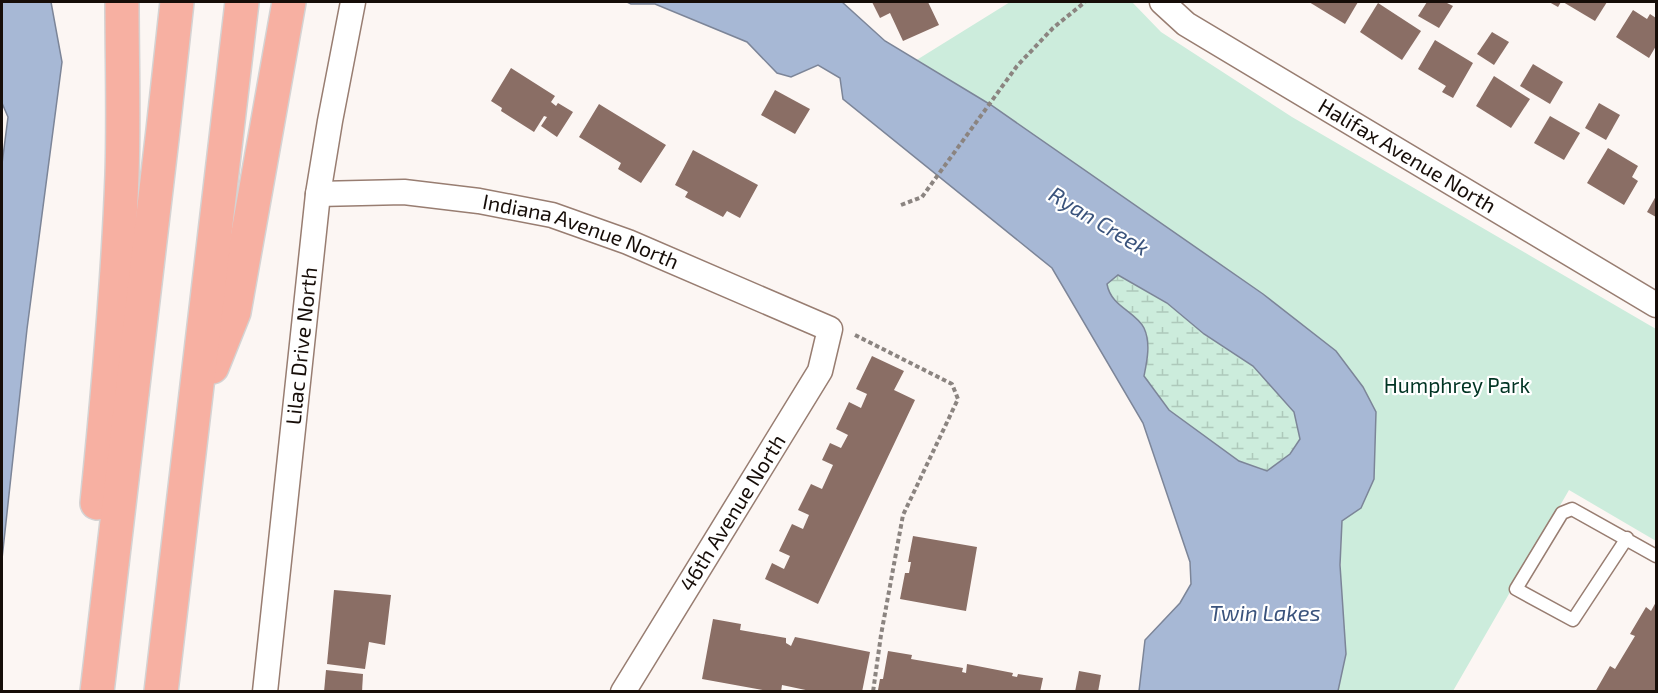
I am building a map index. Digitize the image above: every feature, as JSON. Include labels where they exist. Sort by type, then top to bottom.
[{"type":"highway","points":[[83,692],[116,287],[122,172],[122,2]]},
{"type":"highway","points":[[97,692],[177,2]]},
{"type":"highway","points":[[161,692],[242,2]]},
{"type":"highway","points":[[195,411],[234,312],[289,2]]},
{"type":"street","name":"Lilac Drive North","points":[[265,692],[318,194],[353,2]]},
{"type":"street","name":"Halifax Avenue North","points":[[1162,2],[1186,24],[1656,305]]},
{"type":"street","name":"Indiana Avenue North","points":[[318,194],[404,192],[479,201],[552,215],[628,242],[830,329]]},
{"type":"street","name":"46th Avenue North","points":[[623,692],[820,371],[830,329]]},
{"type":"lane","points":[[1627,538],[1573,620],[1516,589],[1562,513],[1572,509],[1627,538],[1656,556]]},
{"type":"path","points":[[901,205],[922,197],[1017,66],[1085,2]]},
{"type":"path","points":[[855,335],[952,384],[958,399],[903,515],[873,692]]},
{"type":"green space","name":"Humphrey Park","points":[[1010,2],[1132,2],[1161,32],[1292,117],[1656,329],[1656,541],[1569,490],[1453,691],[1338,691],[1342,509],[1263,294],[991,105],[915,61]]},
{"type":"green space","points":[[1118,275],[1167,303],[1204,334],[1253,366],[1294,412],[1300,439],[1290,454],[1267,471],[1239,461],[1169,410],[1144,376],[1148,346],[1144,328],[1135,317],[1118,304],[1109,292],[1107,284]]},
{"type":"water","points":[[2,2],[51,2],[62,62],[27,329],[2,559],[2,164],[8,117],[2,103]]},
{"type":"water","points":[[627,2],[842,2],[885,41],[991,105],[1263,294],[1336,351],[1363,387],[1376,412],[1374,479],[1361,508],[1342,521],[1340,565],[1346,654],[1338,691],[1139,691],[1145,640],[1180,603],[1191,584],[1190,562],[1143,423],[1052,268],[843,99],[840,78],[818,65],[791,77],[777,73],[747,42],[655,4]],"holes":[[[1118,275],[1167,303],[1204,334],[1253,366],[1294,412],[1300,439],[1290,454],[1267,471],[1239,461],[1169,410],[1144,376],[1148,346],[1144,328],[1135,317],[1118,304],[1109,292],[1107,284]]]},
{"type":"building","points":[[872,2],[928,2],[939,25],[903,41],[890,13],[880,18]]},
{"type":"building","points":[[1309,2],[1358,2],[1345,24]]},
{"type":"building","points":[[1427,2],[1445,2],[1453,6],[1439,28],[1418,16]]},
{"type":"building","points":[[1549,2],[1561,2],[1558,7]]},
{"type":"building","points":[[1563,2],[1607,2],[1595,21]]},
{"type":"building","points":[[1378,3],[1421,31],[1402,60],[1360,32]]},
{"type":"building","points":[[1633,10],[1647,19],[1650,14],[1656,18],[1656,46],[1649,58],[1616,37]]},
{"type":"building","points":[[1492,32],[1509,42],[1494,65],[1477,54]]},
{"type":"building","points":[[1435,40],[1473,63],[1453,98],[1442,92],[1446,86],[1418,69]]},
{"type":"building","points":[[1533,64],[1563,82],[1550,104],[1520,86]]},
{"type":"building","points":[[511,68],[555,96],[551,102],[556,106],[558,103],[573,112],[557,137],[541,126],[547,117],[544,116],[534,132],[501,111],[502,108],[491,101]]},
{"type":"building","points":[[1494,76],[1530,99],[1511,128],[1476,106]]},
{"type":"building","points":[[775,90],[810,109],[795,134],[761,115]]},
{"type":"building","points":[[1599,103],[1620,115],[1606,140],[1585,128]]},
{"type":"building","points":[[599,104],[666,145],[641,183],[618,169],[621,163],[579,137]]},
{"type":"building","points":[[1550,116],[1580,133],[1564,160],[1534,143]]},
{"type":"building","points":[[1608,148],[1638,166],[1632,177],[1638,181],[1624,205],[1587,183]]},
{"type":"building","points":[[693,150],[758,185],[740,218],[727,211],[723,217],[685,197],[688,192],[675,185]]},
{"type":"building","points":[[1656,196],[1656,217],[1647,212]]},
{"type":"building","points":[[872,356],[904,371],[894,390],[915,400],[818,604],[765,579],[772,563],[784,569],[790,556],[779,551],[792,524],[803,529],[809,515],[798,510],[811,484],[822,489],[833,465],[822,460],[830,443],[841,448],[848,435],[836,429],[849,402],[861,408],[867,394],[856,389]]},
{"type":"building","points":[[913,536],[977,547],[966,611],[900,599],[905,573],[909,573],[911,562],[908,562]]},
{"type":"building","points":[[334,590],[391,595],[385,645],[369,642],[365,669],[327,664]]},
{"type":"building","points":[[1656,602],[1656,692],[1595,692],[1610,666],[1615,669],[1635,636],[1630,634],[1646,607],[1651,611]]},
{"type":"building","points":[[713,619],[741,624],[740,630],[786,638],[786,643],[791,646],[795,637],[870,652],[862,692],[815,692],[782,685],[781,692],[773,692],[702,679]]},
{"type":"building","points":[[888,651],[912,655],[911,659],[963,668],[962,672],[966,673],[967,664],[1013,673],[1012,676],[1017,677],[1018,674],[1043,678],[1040,692],[881,692],[878,690],[880,679],[883,679]]},
{"type":"building","points":[[326,670],[363,674],[362,692],[324,692]]},
{"type":"building","points":[[1079,671],[1101,675],[1098,692],[1075,692]]},
{"type":"water label","name":"Ryan Creek","points":[[1099,221]]},
{"type":"water label","name":"Twin Lakes","points":[[1265,613]]}]
